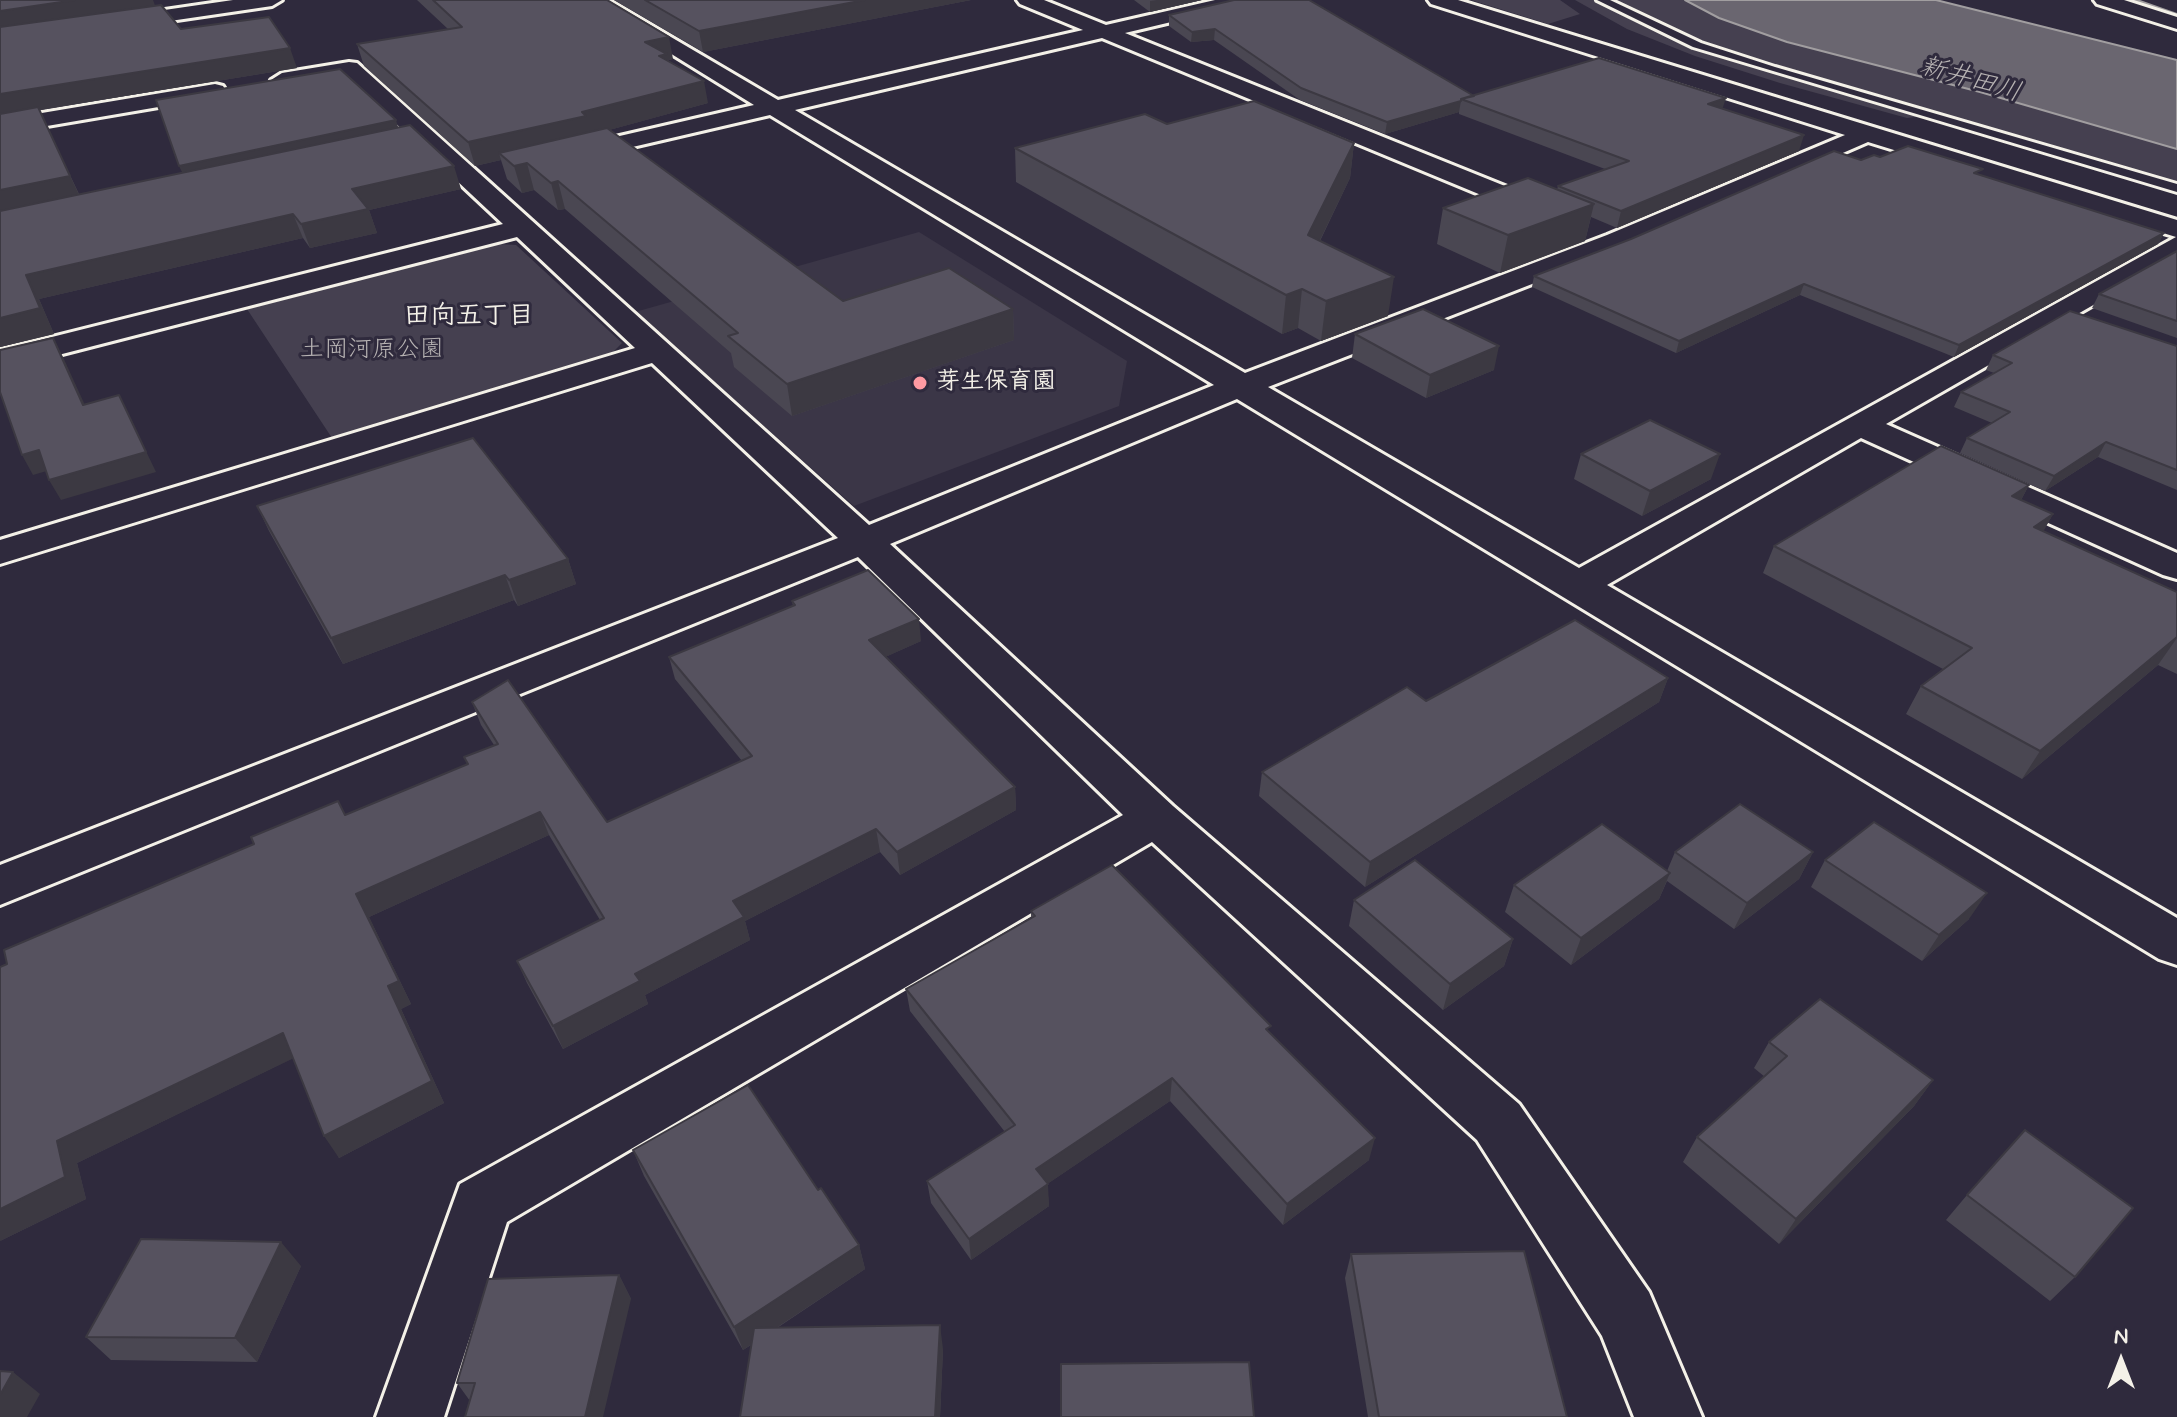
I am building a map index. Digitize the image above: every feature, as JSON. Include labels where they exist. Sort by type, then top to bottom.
[{"type":"street","points":[[0,40],[272,0]]},
{"type":"street","points":[[594,0],[2177,944]]},
{"type":"street","points":[[1027,0],[1617,241]]},
{"type":"street","points":[[543,161],[1240,0]]},
{"type":"street","points":[[1438,0],[2177,229]]},
{"type":"street","points":[[2104,0],[2177,23]]},
{"type":"street","points":[[2157,0],[2177,7]]},
{"type":"street","points":[[1,123],[349,68],[405,139],[483,175],[521,228],[864,541],[1156,818],[1498,1122],[1626,1315],[1668,1417]]},
{"type":"street","points":[[0,886],[864,541],[1243,385],[1617,241],[1867,134]]},
{"type":"street","points":[[0,360],[521,228]]},
{"type":"street","points":[[1578,585],[1862,426],[2078,317],[2177,245]]},
{"type":"street","points":[[0,552],[657,351]]},
{"type":"street","points":[[1862,426],[2177,567]]},
{"type":"street","points":[[410,1417],[482,1204],[1156,818]]},
{"type":"lane","points":[[1602,0],[1653,26],[1712,49],[2177,188]]},
{"type":"shaded area","name":"芽生保育園","points":[[919,232],[1127,361],[1119,406],[854,506],[635,312]]},
{"type":"green space","points":[[1471,0],[1560,0],[1580,14],[1548,24]]},
{"type":"green space","points":[[1575,0],[1685,0],[1719,18],[1787,42],[1980,92],[2177,149],[2177,182],[1942,114],[1907,118],[1780,83],[1695,56],[1627,29]]},
{"type":"green space","name":"土岡河原公園","points":[[499,244],[516,245],[622,343],[612,353],[332,438],[247,309]]},
{"type":"water","name":"新井田川","points":[[1685,0],[1936,0],[2177,60],[2177,149],[1980,92],[1787,42],[1719,18]]},
{"type":"building","points":[[0,0],[75,0],[0,11]]},
{"type":"building","points":[[433,0],[607,0],[669,37],[645,42],[667,54],[659,56],[704,81],[582,112],[586,116],[468,142],[357,44],[462,27]]},
{"type":"building","points":[[645,0],[865,0],[699,31]]},
{"type":"building","points":[[1234,0],[1309,0],[1474,96],[1387,122],[1301,88],[1215,29],[1192,32],[1169,15]]},
{"type":"building","points":[[161,5],[181,29],[269,17],[290,48],[0,94],[0,27]]},
{"type":"building","points":[[1599,58],[1726,98],[1708,104],[1804,135],[1621,211],[1558,186],[1629,161],[1461,99]]},
{"type":"building","points":[[340,69],[396,120],[179,166],[156,100]]},
{"type":"building","points":[[1254,101],[1354,143],[1308,235],[1394,277],[1326,301],[1302,289],[1286,295],[1015,148],[1145,114],[1167,124]]},
{"type":"building","points":[[38,107],[70,176],[0,190],[0,114]]},
{"type":"building","points":[[410,125],[454,166],[352,189],[368,209],[301,224],[293,214],[26,275],[40,308],[0,318],[0,211]]},
{"type":"building","points":[[607,128],[843,301],[949,268],[1013,309],[787,384],[728,336],[738,333],[558,181],[551,183],[527,163],[514,166],[499,153]]},
{"type":"building","points":[[1908,146],[1983,169],[1974,173],[2164,233],[1959,345],[1804,284],[1679,341],[1534,276],[1631,239],[1834,151],[1861,160],[1874,155],[1880,157]]},
{"type":"building","points":[[1528,178],[1594,204],[1508,235],[1443,208]]},
{"type":"building","points":[[2177,251],[2177,321],[2099,294]]},
{"type":"building","points":[[1423,309],[1499,346],[1430,375],[1355,334]]},
{"type":"building","points":[[2070,311],[2177,346],[2177,470],[2106,442],[2054,476],[1967,438],[2010,412],[1961,392],[2012,363],[1993,355]]},
{"type":"building","points":[[53,338],[83,405],[119,395],[146,452],[49,480],[39,450],[22,455],[0,392],[0,350]]},
{"type":"building","points":[[1650,420],[1720,454],[1650,491],[1581,454]]},
{"type":"building","points":[[473,438],[568,559],[509,580],[505,575],[331,638],[257,506]]},
{"type":"building","points":[[1941,446],[2029,485],[2012,496],[2053,514],[2034,527],[2177,592],[2177,637],[2040,751],[1921,686],[1972,648],[1774,546]]},
{"type":"building","points":[[868,570],[919,619],[869,640],[1015,787],[897,852],[876,829],[733,901],[744,917],[635,974],[640,981],[553,1026],[517,961],[604,918],[540,812],[356,894],[399,981],[388,986],[432,1081],[324,1136],[283,1033],[57,1141],[65,1177],[0,1209],[0,967],[7,964],[4,950],[254,844],[251,837],[338,801],[345,815],[468,764],[464,757],[498,744],[472,702],[508,680],[607,822],[752,756],[669,657],[795,605],[792,601]]},
{"type":"building","points":[[1575,620],[1668,678],[1370,862],[1262,772],[1407,687],[1426,701]]},
{"type":"building","points":[[1740,804],[1813,852],[1747,903],[1675,852]]},
{"type":"building","points":[[1874,822],[1987,893],[1939,935],[1825,860]]},
{"type":"building","points":[[1602,824],[1670,873],[1581,938],[1514,885]]},
{"type":"building","points":[[1415,860],[1513,939],[1450,984],[1354,900]]},
{"type":"building","points":[[1112,865],[1271,1026],[1266,1029],[1375,1138],[1287,1204],[1172,1078],[1036,1169],[1048,1184],[969,1239],[927,1181],[1015,1125],[906,989],[1035,916],[1031,911]]},
{"type":"building","points":[[1820,999],[1933,1080],[1796,1219],[1697,1137],[1787,1056],[1769,1042]]},
{"type":"building","points":[[748,1085],[859,1245],[734,1327],[633,1150]]},
{"type":"building","points":[[2025,1130],[2133,1208],[2075,1277],[1967,1195]]},
{"type":"building","points":[[141,1239],[281,1242],[235,1338],[86,1337]]},
{"type":"building","points":[[1524,1251],[1567,1417],[1379,1417],[1351,1254]]},
{"type":"building","points":[[619,1275],[585,1417],[465,1417],[475,1383],[457,1383],[488,1279]]},
{"type":"building","points":[[940,1325],[935,1417],[740,1417],[754,1328]]},
{"type":"building","points":[[1249,1362],[1254,1417],[1061,1417],[1061,1364]]},
{"type":"building","points":[[0,1371],[13,1372],[0,1395]]},
{"type":"waterway","points":[[2132,0],[2177,16]]},
{"type":"place","name":"芽生保育園","points":[[920,383]]},
{"type":"district","name":"田向五丁目","points":[[469,318]]}]
